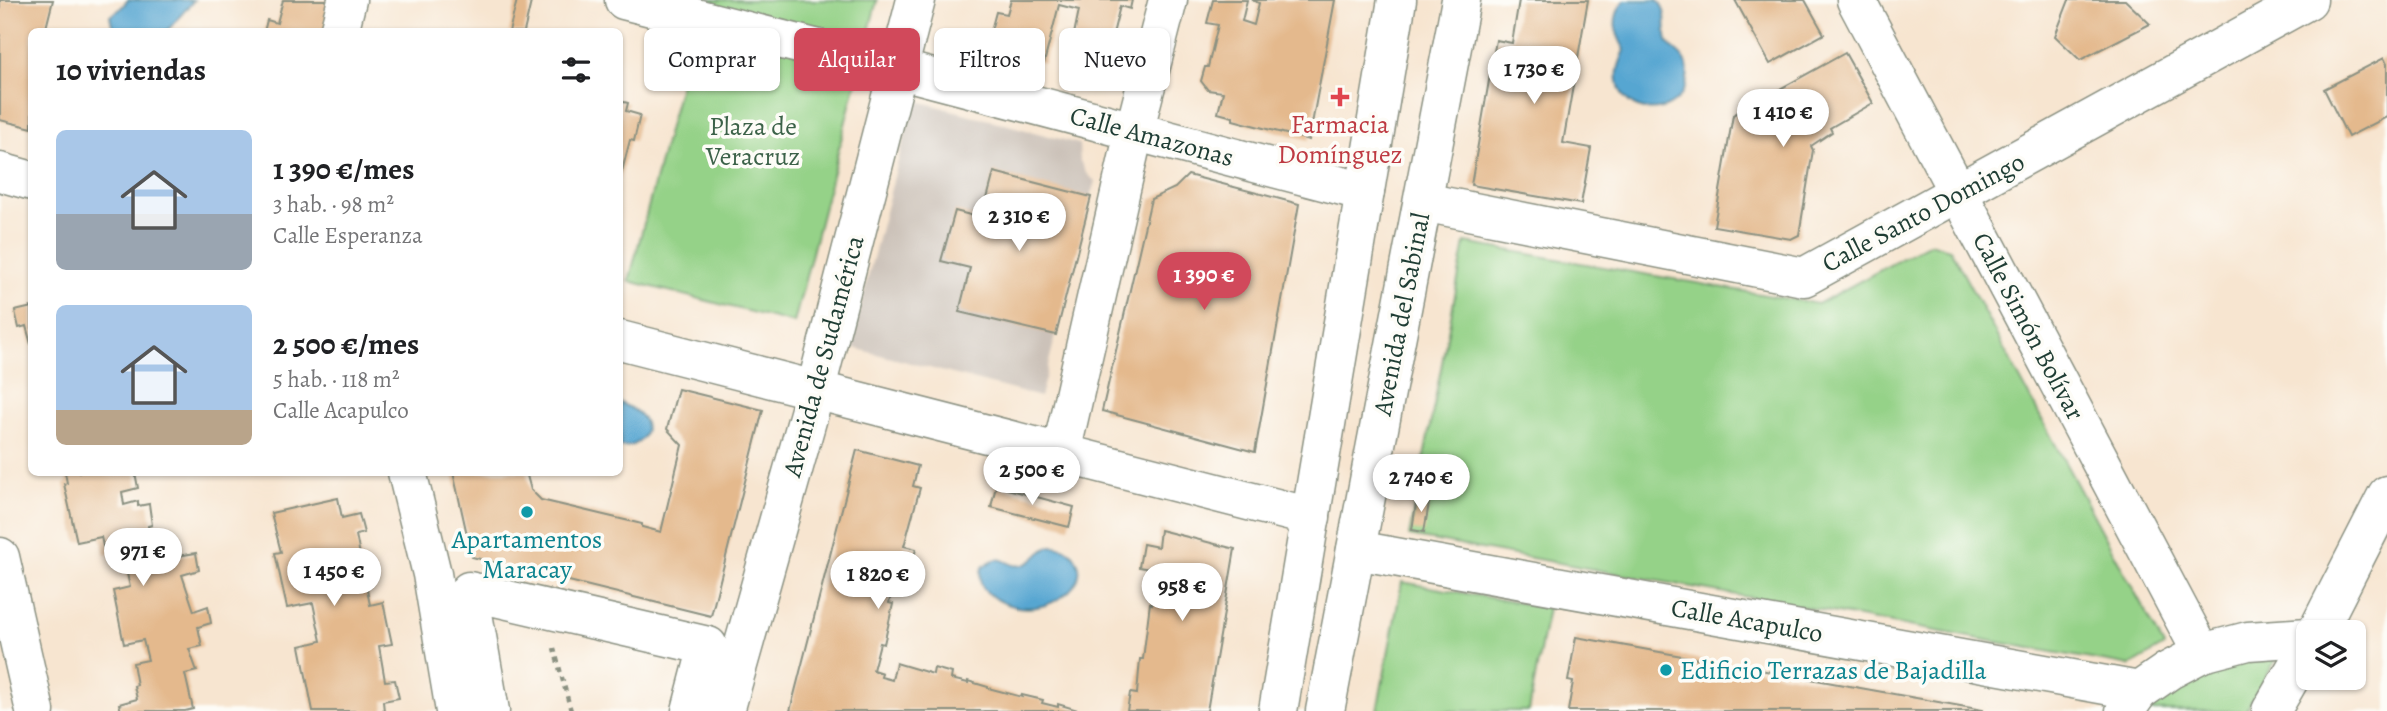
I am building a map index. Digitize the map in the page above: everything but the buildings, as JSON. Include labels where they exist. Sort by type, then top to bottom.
[{"type":"street","points":[[341,28],[347,0]]},
{"type":"street","name":"Calle Amazonas","points":[[624,0],[794,43]]},
{"type":"street","name":"Avenida de Sudamérica","points":[[909,28],[916,0]]},
{"type":"street","points":[[1060,453],[1134,132],[1168,0]]},
{"type":"street","name":"Avenida del Sabinal","points":[[1278,711],[1397,0]]},
{"type":"street","name":"Avenida del Sabinal","points":[[1325,711],[1461,0]]},
{"type":"street","name":"Calle Simón Bolívar","points":[[1856,0],[2202,653]]},
{"type":"street","name":"Calle Santo Domingo","points":[[1423,202],[1804,276],[1959,194],[2308,0]]},
{"type":"street","name":"Calle Amazonas","points":[[920,75],[1365,192]]},
{"type":"street","name":"Avenida de Sudamérica","points":[[724,711],[816,391],[892,91]]},
{"type":"street","points":[[0,172],[28,180]]},
{"type":"street","points":[[623,341],[1311,517]]},
{"type":"street","points":[[408,476],[432,574],[455,711]]},
{"type":"street","points":[[2323,620],[2387,495]]},
{"type":"street","name":"Calle Acapulco","points":[[1356,550],[2132,701]]},
{"type":"street","points":[[0,557],[10,645],[35,711]]},
{"type":"street","points":[[490,711],[469,590],[708,646],[691,711]]},
{"type":"street","points":[[2132,701],[2168,671],[2202,653],[2248,641],[2296,638]]},
{"type":"street","points":[[2272,711],[2296,668]]},
{"type":"path","points":[[542,607],[572,711]]},
{"type":"shaded area","points":[[914,100],[1079,144],[1080,161],[1086,173],[1095,181],[1040,397],[850,347]]},
{"type":"green space","name":"Plaza de Veracruz","points":[[702,0],[877,0],[870,28],[794,28],[794,91],[854,91],[794,323],[629,281],[678,91],[780,91],[780,28],[695,28]]},
{"type":"green space","points":[[1465,243],[1818,304],[1930,243],[1950,249],[2164,646],[2130,666],[1409,536]]},
{"type":"green space","points":[[1402,582],[1548,608],[1529,711],[1377,711]]},
{"type":"green space","points":[[2281,652],[2245,711],[2140,711],[2180,675]]},
{"type":"water","points":[[128,0],[194,0],[170,28],[113,28],[110,16]]},
{"type":"water","points":[[1624,0],[1657,0],[1661,4],[1665,14],[1667,41],[1687,65],[1685,87],[1679,97],[1660,109],[1649,110],[1629,102],[1618,81],[1619,65],[1625,50],[1618,37],[1616,19]]},
{"type":"water","points":[[623,404],[636,411],[646,427],[638,442],[623,446]]},
{"type":"water","points":[[1051,546],[1069,551],[1075,557],[1079,569],[1078,577],[1069,592],[1053,602],[1032,608],[1021,607],[996,599],[982,586],[982,568],[990,562],[1000,559],[1023,565]]},
{"type":"place","name":"Farmacia Domínguez","points":[[1340,97]]},
{"type":"place","name":"Apartamentos Maracay","points":[[527,512]]},
{"type":"place","name":"Edificio Terrazas de Bajadilla","points":[[1666,670]]}]
